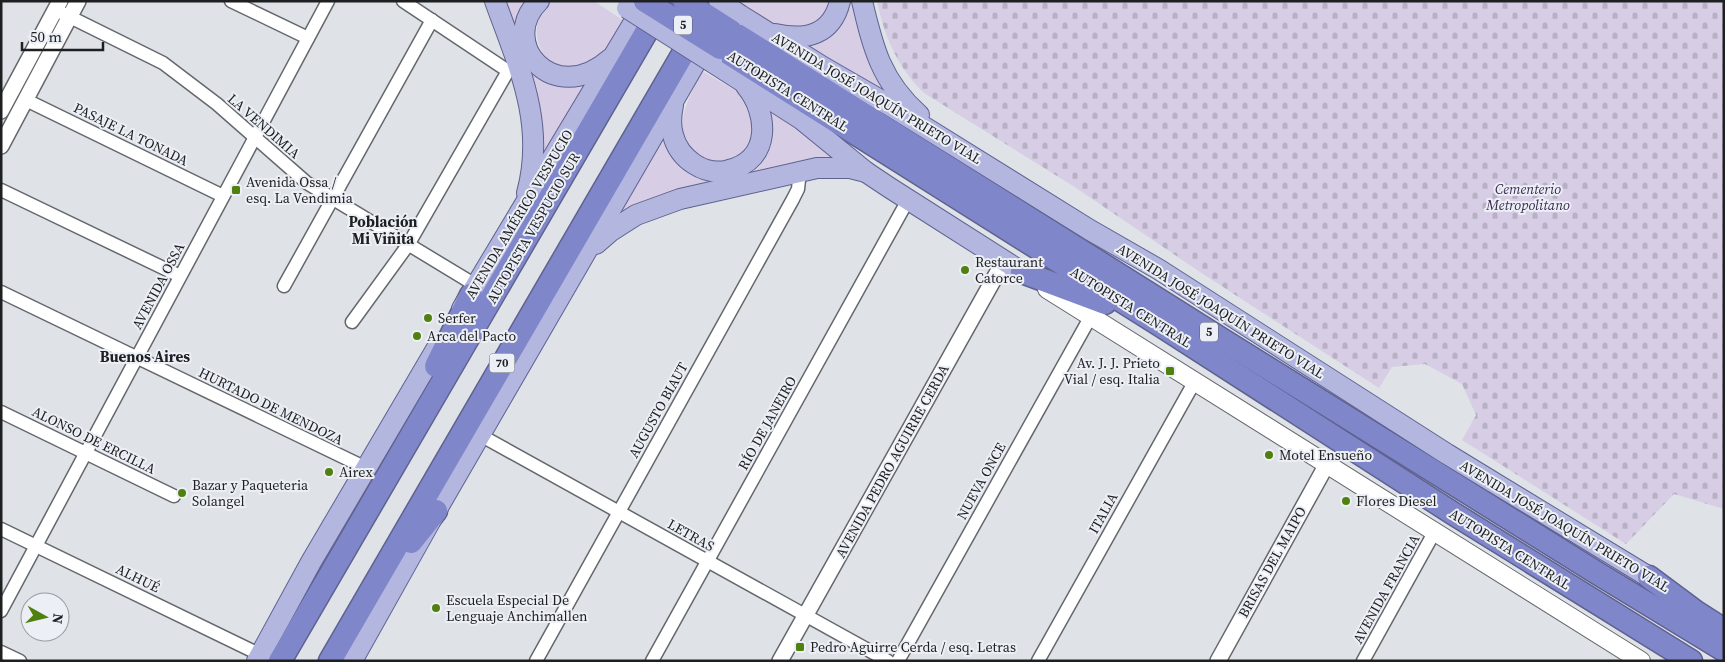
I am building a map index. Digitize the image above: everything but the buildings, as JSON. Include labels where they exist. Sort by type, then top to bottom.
[{"type":"highway","name":"AUTOPISTA VESPUCIO SUR","points":[[266,659],[362,520],[665,1]]},
{"type":"highway","name":"AUTOPISTA CENTRAL","points":[[684,1],[1163,327],[1454,514],[1691,661]]},
{"type":"highway","name":"70","points":[[330,661],[713,1]]},
{"type":"highway","name":"AUTOPISTA CENTRAL","points":[[634,3],[727,31],[1596,573],[1724,650]]},
{"type":"highway","points":[[1013,267],[1163,327]]},
{"type":"highway","points":[[362,520],[395,446],[474,290]]},
{"type":"highway","points":[[330,661],[406,550],[436,511]]},
{"type":"highway","points":[[1648,577],[1724,630]]},
{"type":"main road","points":[[495,1],[527,93],[532,120],[534,144],[532,169],[526,197],[519,214]]},
{"type":"main road","points":[[539,1],[528,16],[525,37],[532,58],[542,69],[563,78],[578,77],[594,71],[615,54]]},
{"type":"main road","name":"AVENIDA JOSÉ JOAQUÍN PRIETO VIAL","points":[[719,1],[738,78],[801,119],[866,172],[1013,267],[1641,661]]},
{"type":"main road","points":[[768,32],[798,37],[816,34],[831,21],[840,1]]},
{"type":"main road","points":[[862,1],[874,50],[888,79],[916,112],[950,142]]},
{"type":"main road","name":"AVENIDA AMÉRICO VESPUCIO","points":[[266,659],[306,569],[615,54],[634,3]]},
{"type":"main road","points":[[352,661],[436,511],[673,103],[727,31]]},
{"type":"main road","name":"AVENIDA JOSÉ JOAQUÍN PRIETO VIAL","points":[[727,31],[768,32],[1176,281],[1439,449],[1648,577],[1724,621]]},
{"type":"main road","points":[[673,103],[671,125],[673,136],[686,157],[706,170],[720,172],[735,169],[748,161],[753,155],[761,140],[763,127],[762,114],[756,100],[738,78]]},
{"type":"main road","name":"AVENIDA JOSÉ JOAQUÍN PRIETO VIAL","points":[[584,256],[619,225],[655,207],[698,194],[800,171],[832,167],[850,168],[866,172]]},
{"type":"street","points":[[3,139],[26,100],[78,1]]},
{"type":"street","points":[[231,1],[308,38]]},
{"type":"street","name":"AVENIDA OSSA","points":[[1,611],[328,1]]},
{"type":"street","points":[[352,322],[408,245],[508,71],[403,1]]},
{"type":"street","points":[[1,111],[58,5]]},
{"type":"street","name":"LA VENDIMIA","points":[[58,5],[70,17],[164,63],[217,104],[302,179],[408,245],[474,290]]},
{"type":"street","points":[[284,286],[432,20]]},
{"type":"street","name":"PASAJE LA TONADA","points":[[26,100],[224,196]]},
{"type":"street","name":"AUGUSTO BIAUT","points":[[536,661],[796,194],[800,171]]},
{"type":"street","points":[[1,190],[180,276]]},
{"type":"street","name":"RÍO DE JANEIRO","points":[[652,661],[908,200]]},
{"type":"street","name":"AVENIDA PEDRO AGUIRRE CERDA","points":[[780,661],[805,615],[1013,267]]},
{"type":"street","name":"HURTADO DE MENDOZA","points":[[1,292],[366,468]]},
{"type":"street","name":"NUEVA ONCE","points":[[898,661],[1092,316]]},
{"type":"street","name":"ITALIA","points":[[1038,661],[1195,381]]},
{"type":"street","name":"ALONSO DE ERCILLA","points":[[1,412],[174,496]]},
{"type":"street","name":"LETRAS","points":[[480,435],[888,661]]},
{"type":"street","name":"BRISAS DEL MAIPO","points":[[1218,661],[1327,464]]},
{"type":"street","name":"ALHUÉ","points":[[1,529],[266,659]]},
{"type":"street","name":"AVENIDA FRANCIA","points":[[1363,661],[1435,531]]},
{"type":"street","points":[[1,652],[20,661]]},
{"type":"green space","points":[[500,1],[527,1],[532,70],[593,77],[540,167]]},
{"type":"green space","points":[[552,1],[594,1],[624,21],[613,44],[605,55],[575,68],[561,67],[543,53],[538,43],[538,20],[543,10]]},
{"type":"green space","points":[[738,1],[831,1],[827,11],[820,18],[803,26],[793,27],[773,24],[764,20]]},
{"type":"green space","points":[[850,1],[856,1],[893,100],[797,42],[808,43],[828,38],[844,21]]},
{"type":"green space","name":"Cementerio Metropolitano","points":[[877,1],[1724,1],[1724,509],[1674,494],[1626,544],[1462,440],[1476,415],[1462,384],[1425,364],[1392,367],[1379,388],[1203,274],[1073,186],[924,93],[907,73],[893,51]]},
{"type":"green space","points":[[702,71],[738,92],[753,122],[749,147],[727,164],[700,161],[684,139],[684,112]]},
{"type":"green space","points":[[768,109],[847,161],[808,162],[658,195],[615,217],[665,133],[669,148],[737,172]]},
{"type":"place","name":"Avenida Ossa / esq. La Vendimia","points":[[236,190]]},
{"type":"place","name":"Restaurant Catorce","points":[[965,270]]},
{"type":"place","name":"Serfer","points":[[428,318]]},
{"type":"place","name":"Arca del Pacto","points":[[417,336]]},
{"type":"place","name":"Av. J. J. Prieto Vial / esq. Italia","points":[[1170,371]]},
{"type":"place","name":"Motel Ensueño","points":[[1269,455]]},
{"type":"place","name":"Airex","points":[[329,472]]},
{"type":"place","name":"Bazar y Paqueteria Solangel","points":[[182,493]]},
{"type":"place","name":"Flores Diesel","points":[[1346,501]]},
{"type":"place","name":"Escuela Especial De Lenguaje Anchimallen","points":[[436,608]]},
{"type":"place","name":"Pedro Aguirre Cerda / esq. Letras","points":[[800,647]]},
{"type":"district","name":"Población Mi Viñita","points":[[383,230]]},
{"type":"district","name":"Buenos Aires","points":[[145,356]]}]
